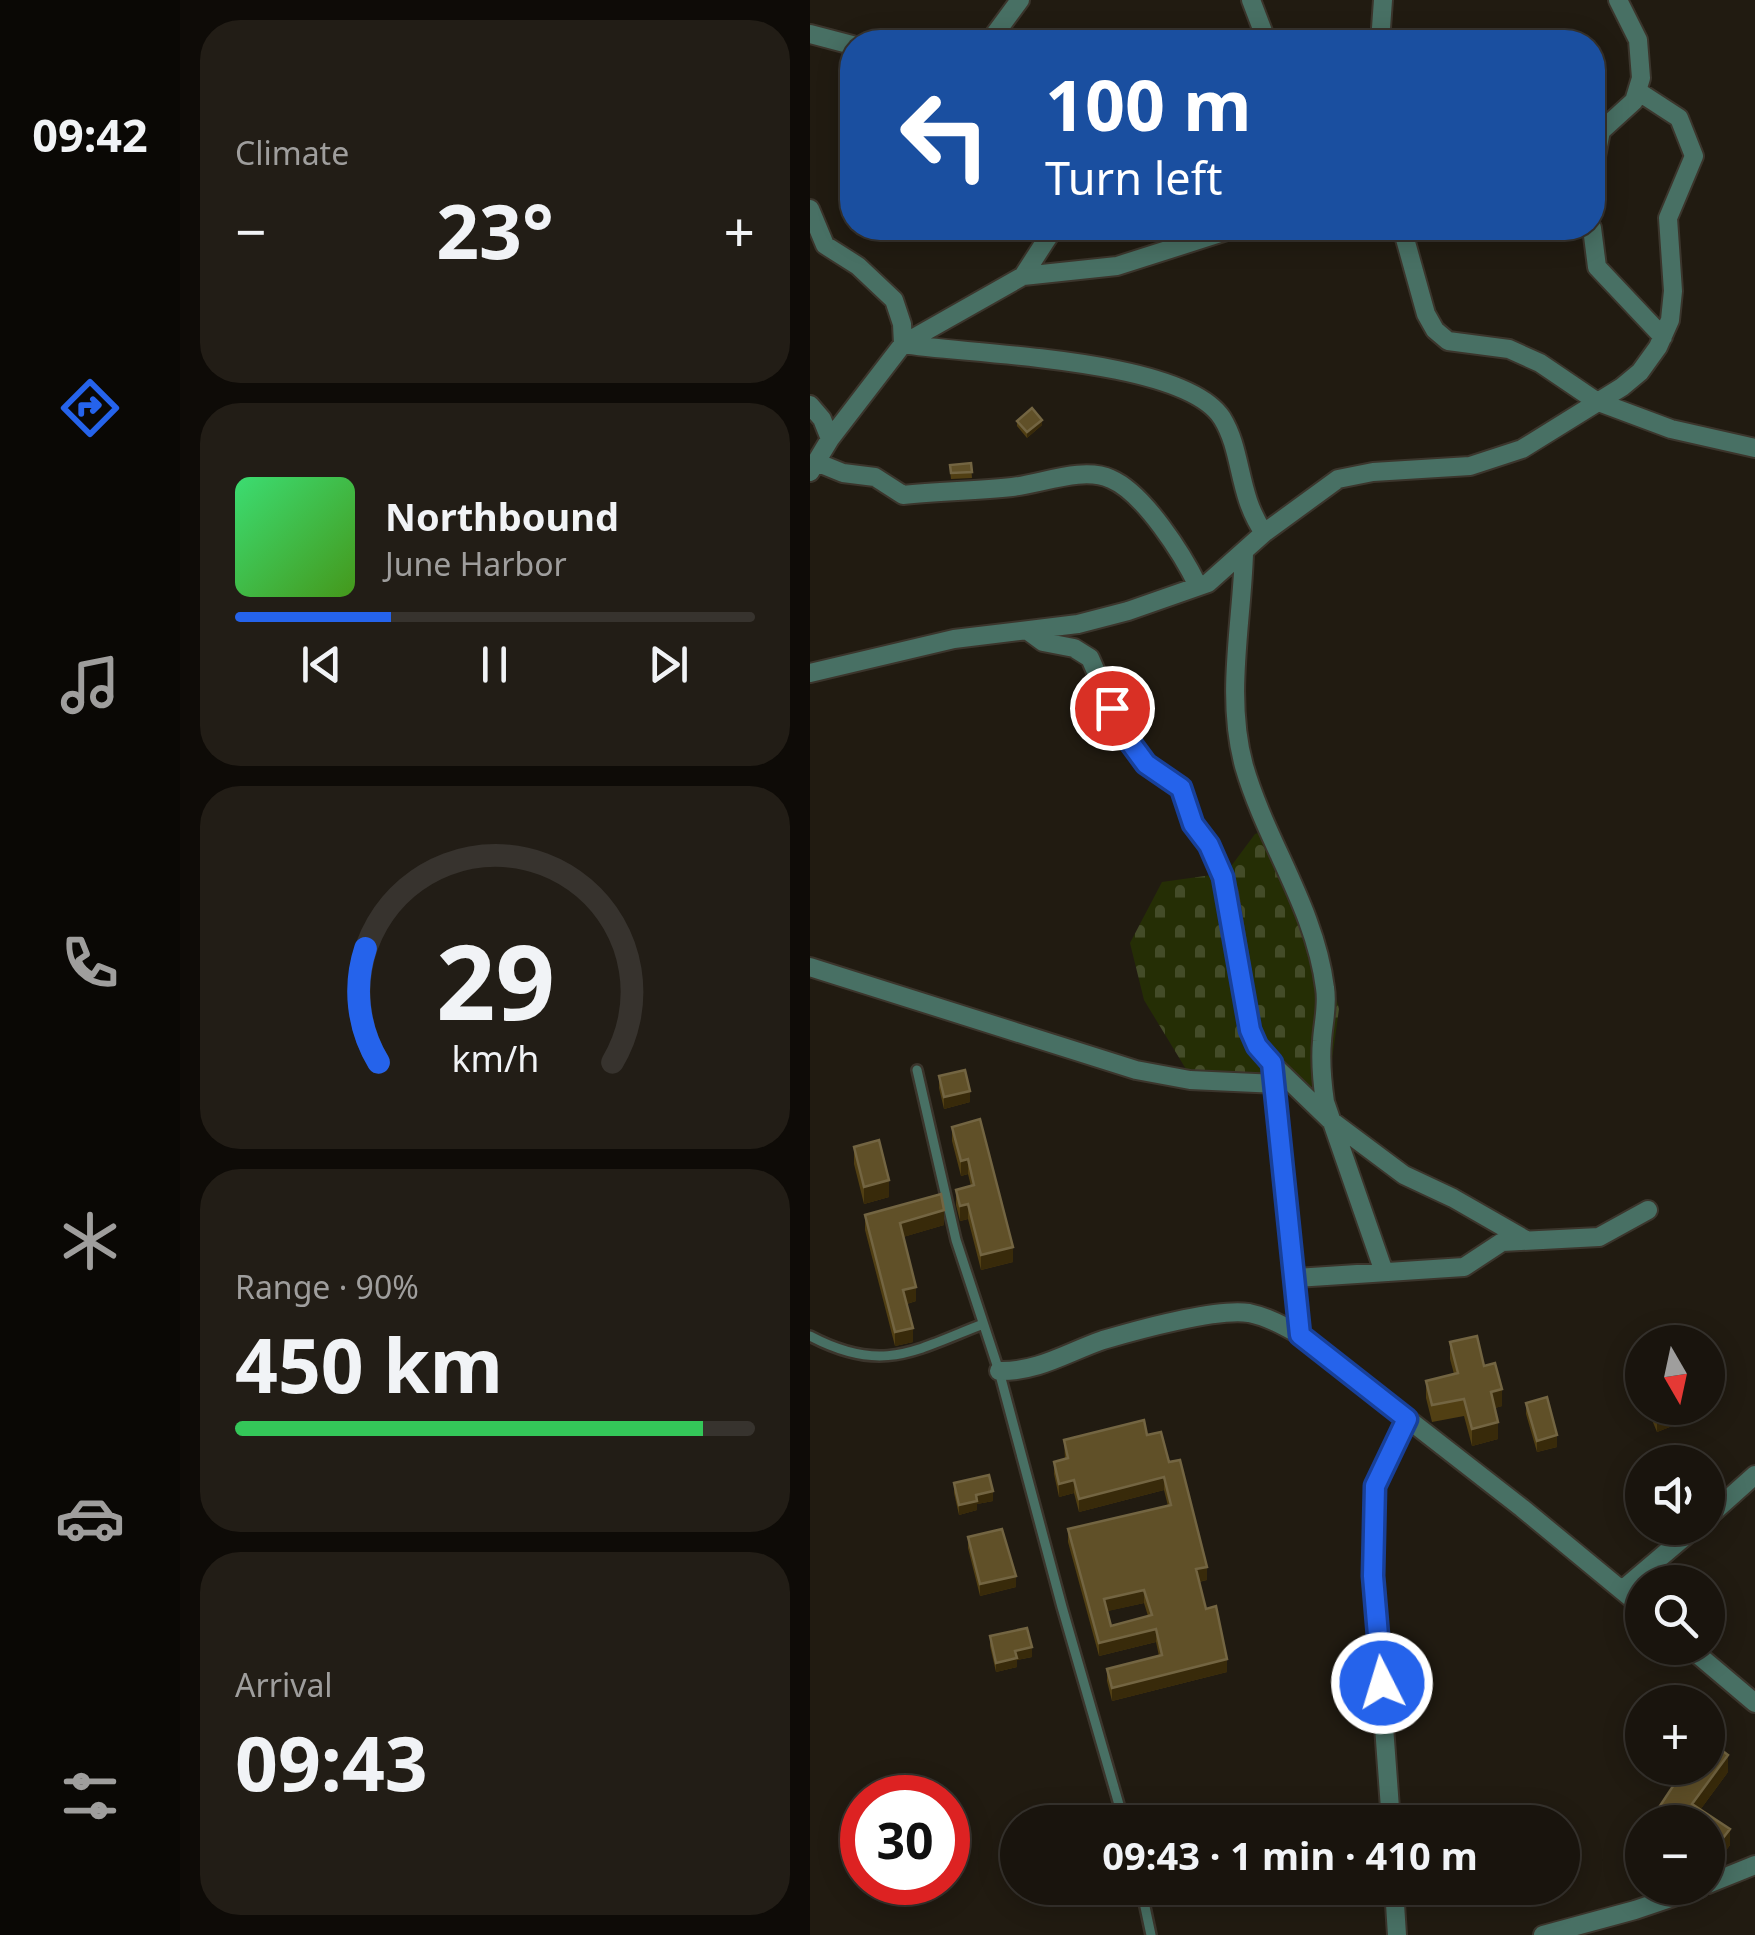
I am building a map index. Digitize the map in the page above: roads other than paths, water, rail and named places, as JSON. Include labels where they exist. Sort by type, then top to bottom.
[{"type":"street","points":[[997,30],[1020,0]]},
{"type":"street","points":[[1252,0],[1263,30]]},
{"type":"street","points":[[1381,30],[1383,0]]},
{"type":"street","points":[[1605,129],[1628,109],[1638,92],[1639,45],[1618,0]]},
{"type":"street","points":[[810,34],[840,42]]},
{"type":"street","points":[[810,673],[954,640],[1078,624],[1208,583],[1264,534],[1338,479],[1374,472],[1470,466],[1501,458],[1522,449],[1640,372],[1670,320],[1674,290],[1668,218],[1694,156],[1679,118],[1638,92]]},
{"type":"street","points":[[810,209],[826,245],[858,266],[894,300],[904,344]]},
{"type":"street","points":[[1023,276],[1046,240]]},
{"type":"street","points":[[1198,586],[1175,543],[1138,500],[1110,478],[1094,474],[1014,487],[903,495],[875,477],[813,467],[904,344],[1023,276],[1118,266],[1199,240]]},
{"type":"street","points":[[1405,240],[1426,314],[1435,330],[1448,341],[1509,349],[1540,363],[1596,401],[1671,428],[1755,448]]},
{"type":"street","points":[[1594,240],[1597,266],[1662,337]]},
{"type":"street","points":[[904,344],[1040,357],[1116,370],[1181,388],[1221,417],[1250,514],[1264,534]]},
{"type":"street","points":[[810,405],[822,419],[830,439]]},
{"type":"street","points":[[1244,553],[1235,688],[1238,737],[1244,767],[1314,941],[1325,987],[1320,1072],[1329,1119],[1384,1272]]},
{"type":"street","points":[[1028,631],[1043,642],[1082,651],[1090,658],[1121,730],[1146,764],[1181,788],[1193,824],[1209,845],[1223,877],[1250,1030],[1257,1046],[1329,1119],[1404,1175],[1526,1240]]},
{"type":"street","points":[[810,968],[1136,1070],[1190,1080],[1275,1084]]},
{"type":"street","points":[[1272,1063],[1300,1335]]},
{"type":"street","points":[[1296,1278],[1468,1266],[1497,1244],[1599,1236],[1648,1210]]},
{"type":"street","points":[[999,1372],[1032,1369],[1104,1340],[1215,1314],[1253,1314],[1300,1335],[1625,1593]]},
{"type":"street","points":[[1390,1805],[1373,1576],[1375,1486],[1407,1419]]},
{"type":"street","points":[[1725,1502],[1755,1475]]},
{"type":"street","points":[[1622,1590],[1676,1545]]},
{"type":"street","points":[[1710,1665],[1755,1703]]},
{"type":"street","points":[[1725,1877],[1755,1865]]},
{"type":"street","points":[[1395,1905],[1397,1935]]},
{"type":"street","points":[[1544,1935],[1650,1905]]},
{"type":"lane","points":[[917,1070],[956,1240],[999,1372],[1119,1805]]},
{"type":"lane","points":[[810,1336],[862,1356],[886,1358],[904,1355],[984,1324]]},
{"type":"lane","points":[[1145,1905],[1152,1935]]}]
